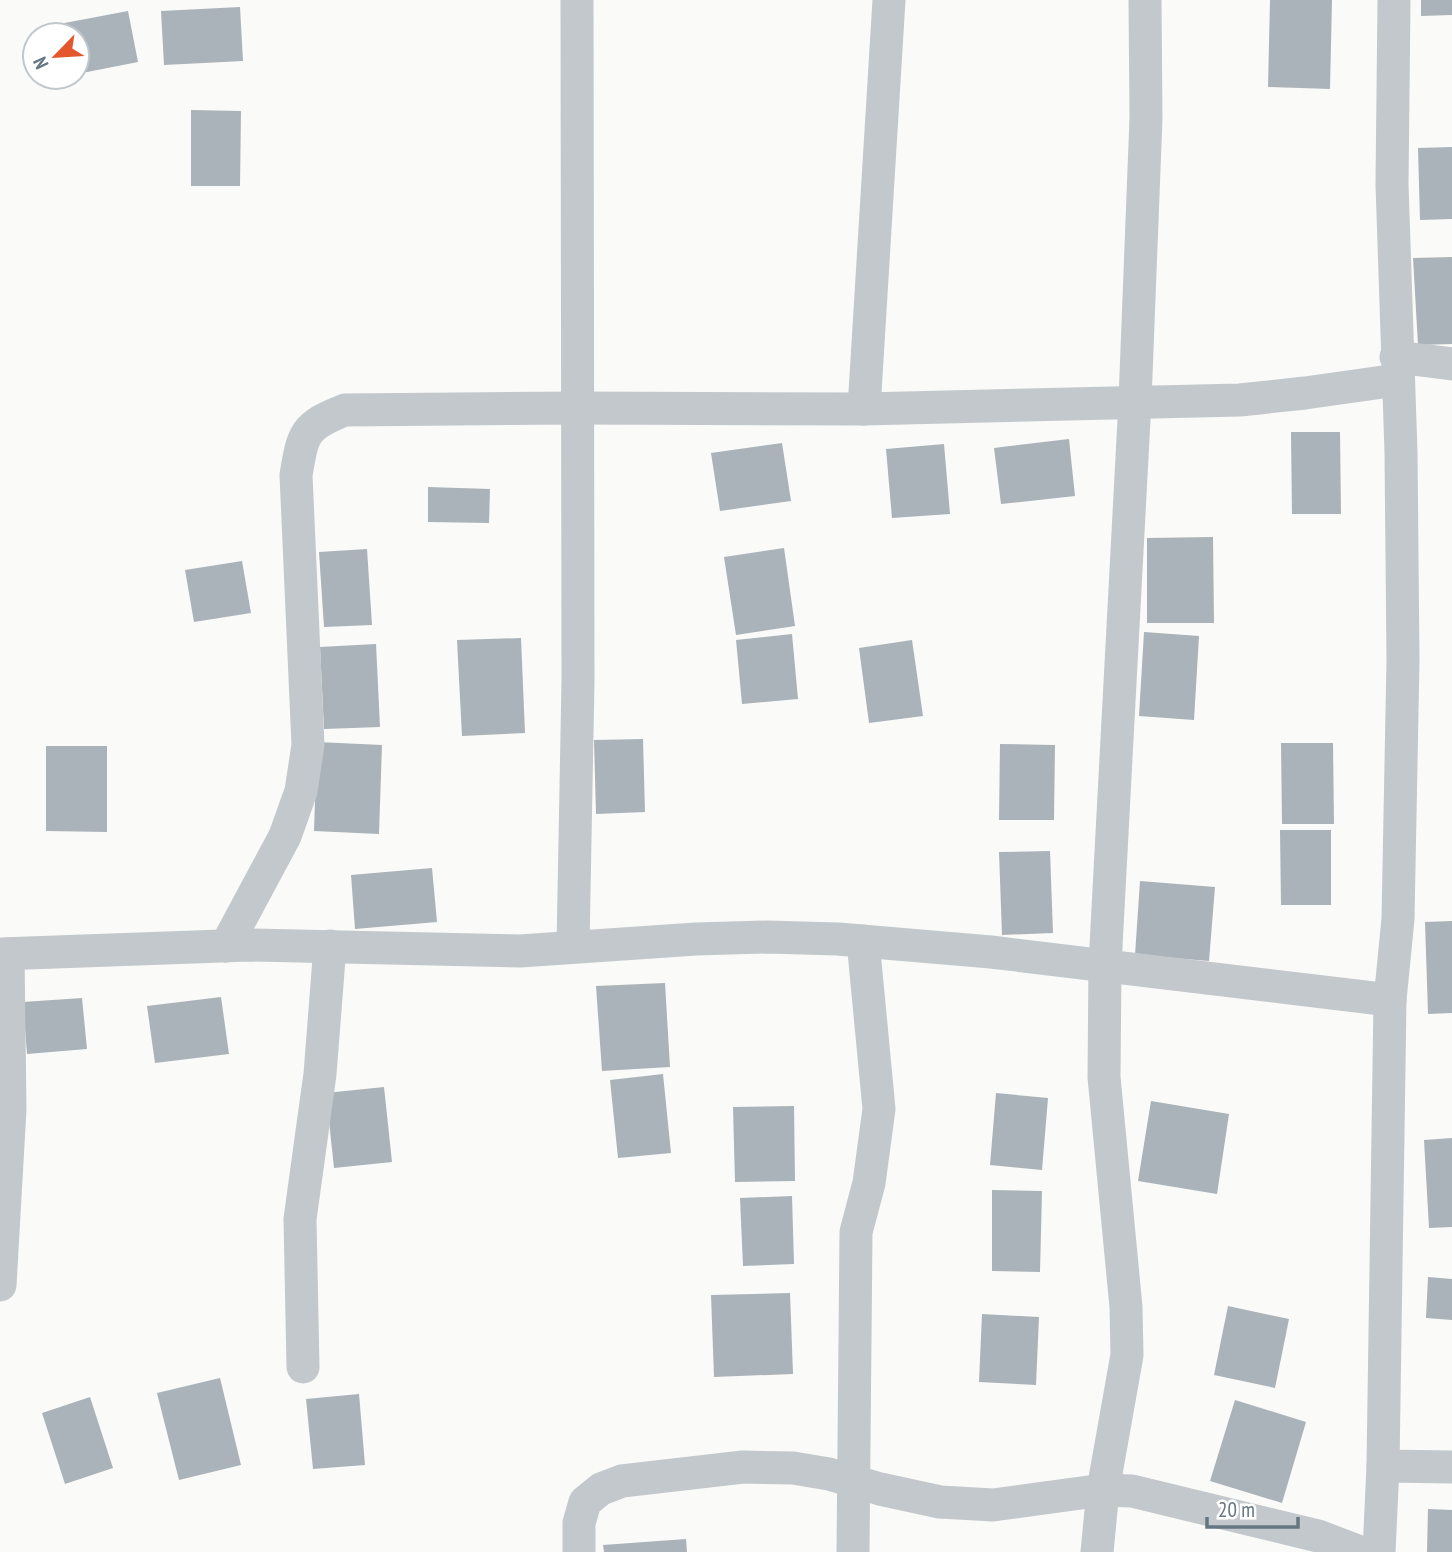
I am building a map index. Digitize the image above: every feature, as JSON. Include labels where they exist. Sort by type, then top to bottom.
[{"type":"street","points":[[573,947],[578,680],[577,0]]},
{"type":"street","points":[[864,409],[889,0]]},
{"type":"street","points":[[1097,1552],[1103,1490],[1127,1355],[1126,1307],[1105,1088],[1105,965],[1135,401],[1146,118],[1145,0]]},
{"type":"street","points":[[1380,1552],[1390,1000],[1398,919],[1403,660],[1401,453],[1396,368],[1392,184],[1394,0]]},
{"type":"street","points":[[226,946],[285,836],[301,791],[308,745],[296,474],[302,441],[314,423],[345,410],[864,409],[1240,400],[1305,393],[1396,368],[1452,364]]},
{"type":"street","points":[[0,1285],[10,1109],[4,954],[226,946],[520,951],[767,937],[863,941],[1105,965],[1390,1000]]},
{"type":"street","points":[[853,1552],[856,1232],[869,1184],[879,1109],[863,941]]},
{"type":"street","points":[[303,1367],[300,1219],[320,1074],[330,946]]},
{"type":"street","points":[[1383,1466],[1452,1467]]},
{"type":"street","points":[[579,1552],[579,1523],[585,1502],[601,1489],[622,1481],[743,1467],[793,1468],[829,1474],[940,1502],[993,1505],[1103,1490],[1132,1491],[1318,1536],[1360,1552]]},
{"type":"building","points":[[1270,0],[1332,0],[1330,89],[1268,87]]},
{"type":"building","points":[[1421,0],[1452,0],[1452,15],[1421,16]]},
{"type":"building","points":[[240,7],[243,61],[164,65],[161,11]]},
{"type":"building","points":[[128,11],[138,62],[91,71],[91,21],[75,21]]},
{"type":"building","points":[[191,110],[241,111],[240,186],[191,186]]},
{"type":"building","points":[[1452,147],[1452,219],[1420,220],[1418,148]]},
{"type":"building","points":[[1452,257],[1452,344],[1418,345],[1413,258]]},
{"type":"building","points":[[1291,432],[1340,432],[1341,514],[1292,514]]},
{"type":"building","points":[[1069,439],[1075,496],[1001,504],[994,448]]},
{"type":"building","points":[[782,443],[791,501],[720,511],[711,453]]},
{"type":"building","points":[[944,444],[950,514],[892,518],[886,449]]},
{"type":"building","points":[[428,487],[490,489],[489,523],[428,522]]},
{"type":"building","points":[[1213,537],[1214,623],[1147,623],[1147,538]]},
{"type":"building","points":[[784,548],[795,626],[736,635],[724,557]]},
{"type":"building","points":[[367,549],[372,625],[324,627],[319,552]]},
{"type":"building","points":[[242,561],[251,613],[194,622],[185,570]]},
{"type":"building","points":[[1144,632],[1199,636],[1194,720],[1139,716]]},
{"type":"building","points":[[792,634],[798,699],[742,704],[736,640]]},
{"type":"building","points":[[521,638],[525,733],[462,736],[457,640]]},
{"type":"building","points":[[912,640],[923,716],[869,723],[859,648]]},
{"type":"building","points":[[376,644],[380,727],[324,729],[320,647]]},
{"type":"building","points":[[643,739],[645,812],[596,814],[594,740]]},
{"type":"building","points":[[317,742],[382,745],[379,834],[314,831]]},
{"type":"building","points":[[1281,743],[1333,743],[1334,824],[1282,824]]},
{"type":"building","points":[[1000,744],[1055,745],[1054,820],[999,820]]},
{"type":"building","points":[[46,746],[107,746],[107,832],[46,831]]},
{"type":"building","points":[[1280,830],[1331,830],[1331,905],[1281,905]]},
{"type":"building","points":[[1050,851],[1053,933],[1002,935],[999,852]]},
{"type":"building","points":[[432,868],[437,922],[355,929],[351,875]]},
{"type":"building","points":[[1140,881],[1215,887],[1209,961],[1135,955]]},
{"type":"building","points":[[1452,921],[1452,1013],[1428,1014],[1425,922]]},
{"type":"building","points":[[665,983],[670,1067],[602,1071],[596,986]]},
{"type":"building","points":[[221,997],[229,1054],[155,1063],[147,1006]]},
{"type":"building","points":[[82,998],[87,1049],[27,1054],[23,1002]]},
{"type":"building","points":[[663,1074],[671,1153],[618,1158],[610,1080]]},
{"type":"building","points":[[384,1087],[392,1162],[334,1168],[326,1093]]},
{"type":"building","points":[[996,1093],[1048,1098],[1042,1170],[990,1165]]},
{"type":"building","points":[[1151,1101],[1229,1114],[1217,1194],[1138,1181]]},
{"type":"building","points":[[794,1106],[795,1181],[735,1182],[733,1107]]},
{"type":"building","points":[[1452,1138],[1452,1227],[1429,1228],[1424,1140]]},
{"type":"building","points":[[992,1190],[1042,1191],[1040,1272],[992,1271]]},
{"type":"building","points":[[792,1196],[794,1264],[743,1266],[740,1198]]},
{"type":"building","points":[[1428,1277],[1452,1279],[1452,1320],[1426,1318]]},
{"type":"building","points":[[790,1293],[793,1374],[714,1377],[711,1295]]},
{"type":"building","points":[[1228,1306],[1289,1319],[1275,1388],[1214,1375]]},
{"type":"building","points":[[982,1314],[1039,1317],[1036,1385],[979,1382]]},
{"type":"building","points":[[220,1378],[241,1465],[179,1480],[157,1393]]},
{"type":"building","points":[[359,1394],[365,1465],[313,1469],[306,1399]]},
{"type":"building","points":[[90,1397],[113,1468],[65,1484],[42,1413]]},
{"type":"building","points":[[1235,1400],[1306,1422],[1282,1503],[1210,1481]]},
{"type":"building","points":[[1428,1509],[1452,1510],[1452,1552],[1427,1552]]},
{"type":"building","points":[[686,1539],[687,1552],[604,1552],[603,1545]]}]
